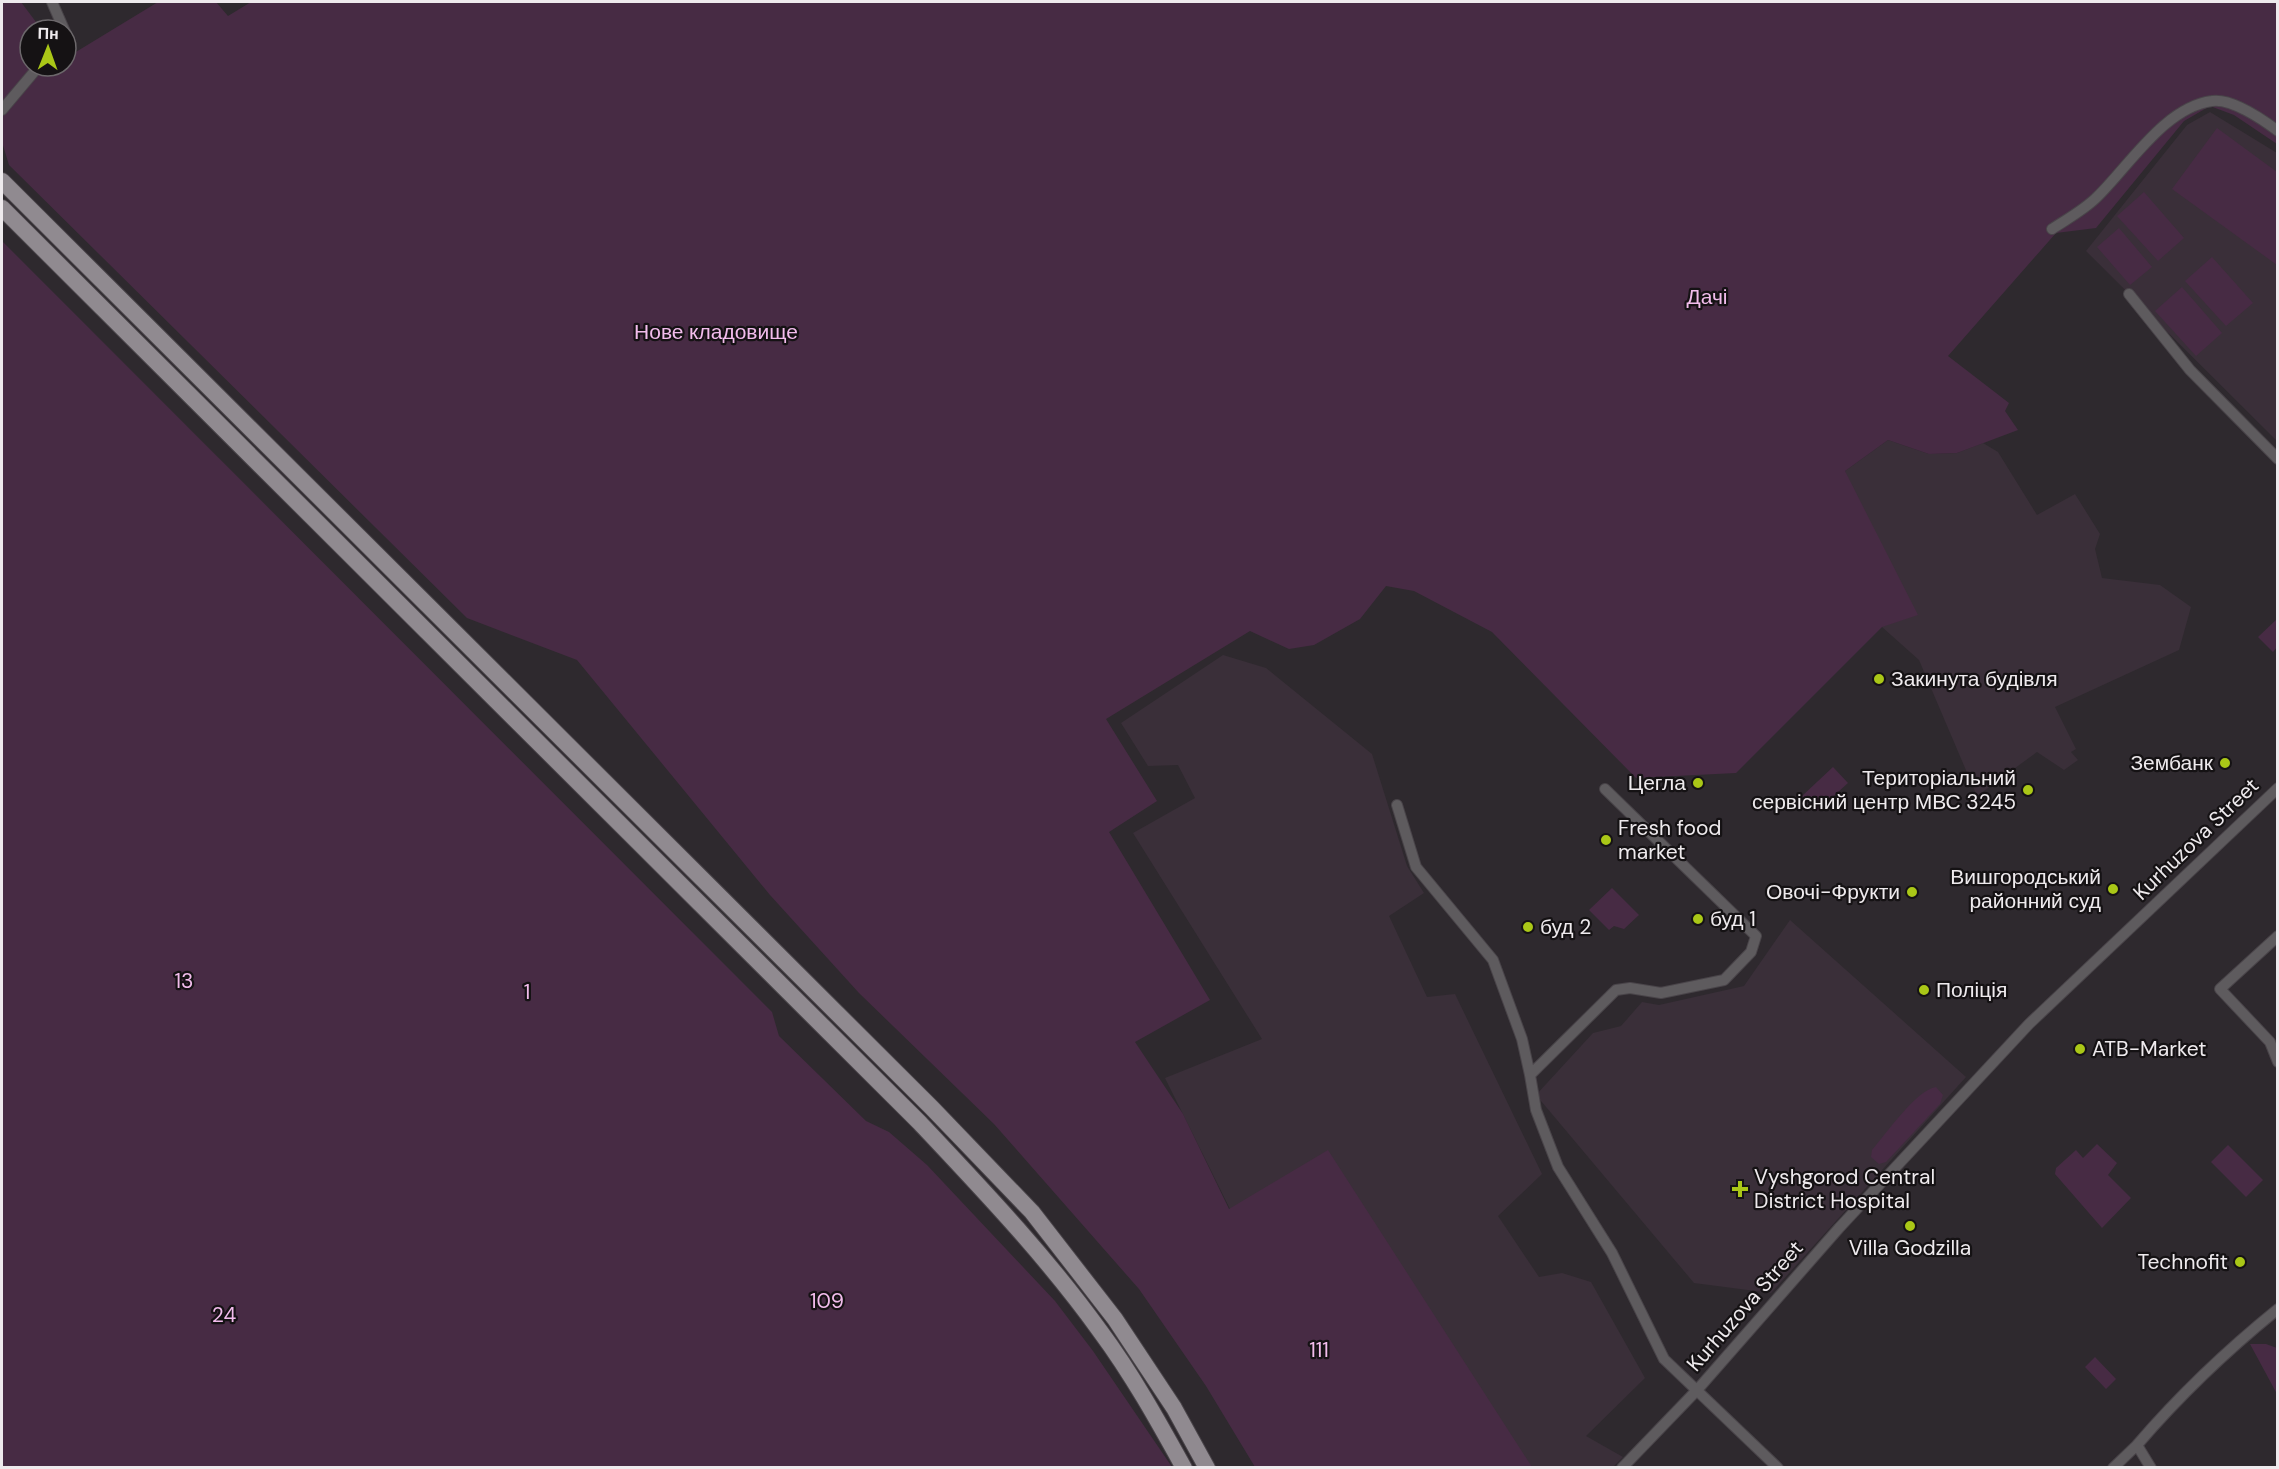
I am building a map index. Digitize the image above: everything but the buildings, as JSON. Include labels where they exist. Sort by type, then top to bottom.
[{"type":"main road","points":[[2,181],[915,1092],[1032,1212],[1115,1318],[1174,1408],[1207,1467]]},
{"type":"main road","points":[[2,208],[920,1123],[999,1207],[1101,1331],[1155,1416],[1184,1467]]},
{"type":"street","points":[[52,2],[59,18]]},
{"type":"street","points":[[2,110],[29,78]]},
{"type":"street","points":[[2052,229],[2096,198],[2145,145],[2182,111],[2213,100],[2242,108],[2277,131]]},
{"type":"street","points":[[2129,294],[2190,370],[2277,459]]},
{"type":"street","name":"Kurhuzova Street","points":[[1622,1467],[1698,1389],[1839,1228],[2045,1007],[2231,835],[2277,788]]},
{"type":"street","points":[[1530,1076],[1616,990],[1630,988],[1661,993],[1724,980],[1751,952],[1756,936],[1605,789]]},
{"type":"street","points":[[1397,805],[1416,867],[1493,960],[1522,1039],[1536,1110],[1558,1167],[1612,1253],[1664,1359],[1778,1467]]},
{"type":"street","points":[[2277,936],[2220,989],[2270,1042],[2277,1062]]},
{"type":"street","points":[[2113,1467],[2137,1445],[2163,1414],[2223,1354],[2277,1309]]},
{"type":"street","points":[[2137,1445],[2151,1467]]},
{"type":"shaded area","points":[[2210,112],[2277,153],[2277,441],[2086,251],[2187,125]]},
{"type":"shaded area","points":[[1888,440],[1929,454],[1957,453],[1983,443],[1998,452],[2037,515],[2075,494],[2100,534],[2095,549],[2102,578],[2160,585],[2191,607],[2179,650],[2055,707],[2076,749],[2071,752],[2078,760],[2064,770],[2037,752],[1977,796],[1919,660],[1882,627],[1845,471]]},
{"type":"shaded area","points":[[1223,655],[1266,668],[1372,754],[1407,866],[1424,893],[1389,916],[1427,997],[1455,994],[1542,1174],[1498,1216],[1539,1277],[1562,1273],[1591,1282],[1645,1378],[1586,1436],[1623,1457],[1613,1467],[1532,1467],[1230,1209],[1165,1078],[1262,1039],[1133,833],[1195,798],[1178,765],[1148,766],[1121,723]]},
{"type":"shaded area","name":"Vyshgorod Central District Hospital","points":[[1790,920],[1966,1077],[1771,1293],[1694,1283],[1536,1095],[1593,1033],[1621,1026],[1642,1002],[1659,1005],[1744,986]]},
{"type":"green space","points":[[2,2],[21,2],[33,18],[18,18],[18,78],[78,78],[78,51],[158,2],[216,2],[228,16],[251,2],[2277,2],[2277,144],[2234,115],[2210,106],[2184,121],[2096,228],[2056,233],[1948,356],[2009,403],[2005,411],[2018,430],[1957,453],[1929,454],[1888,440],[1845,471],[1918,615],[1882,627],[1736,773],[1636,778],[1492,632],[1414,591],[1386,586],[1360,619],[1314,645],[1289,649],[1250,631],[1106,719],[1157,801],[1109,832],[1210,1000],[1135,1042],[1183,1114],[1229,1209],[1328,1150],[1532,1467],[1255,1467],[1206,1386],[1139,1289],[994,1124],[859,993],[770,895],[577,660],[467,618],[9,165],[2,142]]},
{"type":"green space","points":[[2217,128],[2277,172],[2277,265],[2172,189]]},
{"type":"green space","points":[[2144,192],[2184,238],[2158,261],[2117,216]]},
{"type":"green space","points":[[2119,228],[2152,267],[2130,285],[2097,247]]},
{"type":"green space","points":[[2,241],[772,1012],[779,1036],[866,1121],[889,1132],[927,1165],[1055,1301],[1093,1351],[1172,1467],[2,1467]]},
{"type":"green space","points":[[2212,257],[2253,303],[2226,326],[2185,281]]},
{"type":"green space","points":[[2182,287],[2222,333],[2196,356],[2155,311]]},
{"type":"green space","points":[[2277,619],[2277,647],[2273,652],[2258,637]]},
{"type":"green space","points":[[1833,767],[1848,783],[1817,811],[1802,796]]},
{"type":"green space","points":[[1612,888],[1639,915],[1624,929],[1614,926],[1609,930],[1589,910]]},
{"type":"green space","points":[[1936,1087],[1943,1095],[1940,1104],[1886,1162],[1879,1164],[1871,1157],[1872,1150],[1911,1104],[1928,1090]]},
{"type":"green space","points":[[2097,1144],[2117,1163],[2108,1175],[2131,1198],[2102,1228],[2055,1174],[2056,1168],[2076,1150],[2083,1158]]},
{"type":"green space","points":[[2228,1145],[2263,1180],[2246,1197],[2211,1162]]},
{"type":"green space","points":[[2250,1344],[2266,1344],[2277,1348],[2277,1394]]},
{"type":"green space","points":[[2095,1357],[2116,1379],[2106,1389],[2085,1367]]},
{"type":"place","name":"Закинута будівля","points":[[1879,679]]},
{"type":"place","name":"Зембанк","points":[[2225,763]]},
{"type":"place","name":"Цегла","points":[[1698,783]]},
{"type":"place","name":"Територіальний сервісний центр МВС 3245","points":[[2028,790]]},
{"type":"place","name":"Fresh food market","points":[[1606,840]]},
{"type":"place","name":"Вишгородський районний суд","points":[[2113,889]]},
{"type":"place","name":"Овочі-Фрукти","points":[[1912,892]]},
{"type":"place","name":"буд 1","points":[[1698,919]]},
{"type":"place","name":"буд 2","points":[[1528,927]]},
{"type":"place","name":"Поліція","points":[[1924,990]]},
{"type":"place","name":"ATB-Market","points":[[2080,1049]]},
{"type":"place","name":"Vyshgorod Central District Hospital","points":[[1740,1189]]},
{"type":"place","name":"Villa Godzilla","points":[[1910,1226]]},
{"type":"place","name":"Technofit","points":[[2240,1262]]},
{"type":"park label","name":"Дачі","points":[[1707,297]]},
{"type":"park label","name":"Нове кладовище","points":[[716,332]]},
{"type":"park label","name":"13","points":[[184,981]]},
{"type":"park label","name":"1","points":[[527,992]]},
{"type":"park label","name":"109","points":[[827,1301]]},
{"type":"park label","name":"24","points":[[224,1315]]},
{"type":"park label","name":"111","points":[[1319,1350]]}]
